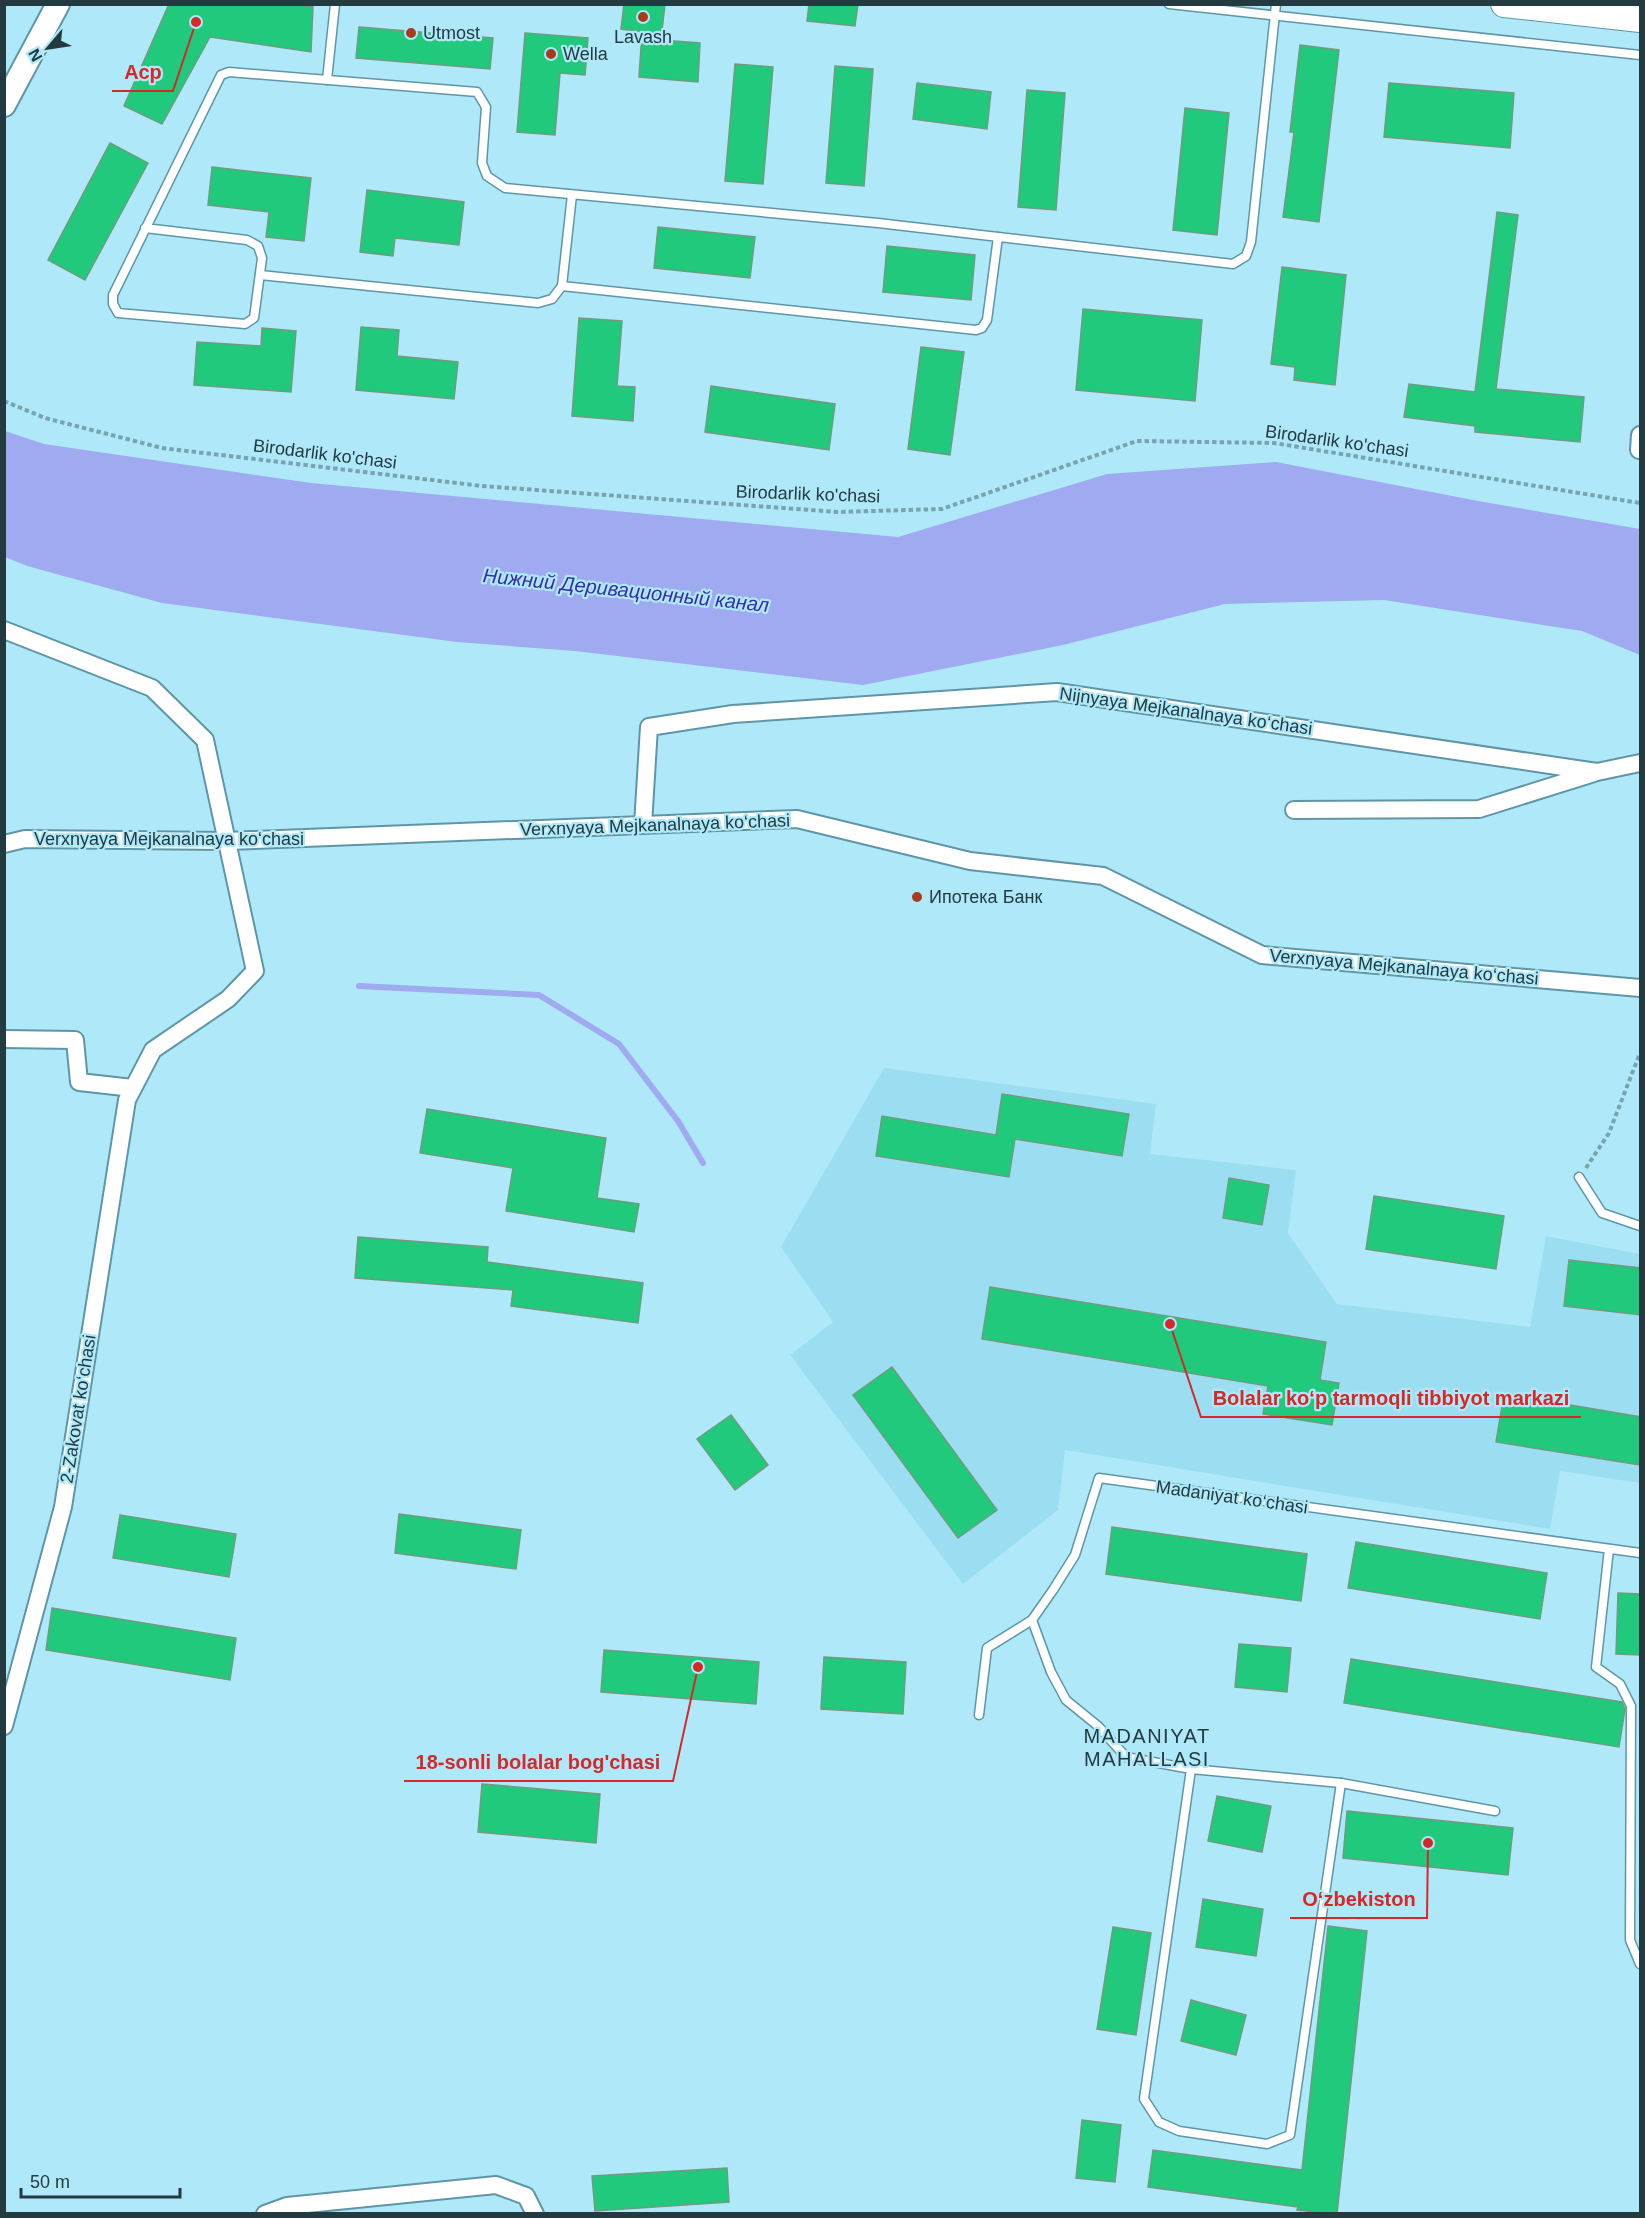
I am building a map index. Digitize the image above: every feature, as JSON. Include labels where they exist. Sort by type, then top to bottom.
[{"type":"main road","points":[[4,105],[58,4]]},
{"type":"main road","points":[[1504,4],[1641,19]]},
{"type":"street","name":"2-Zakovat ko‘chasi","points":[[4,630],[152,688],[205,740],[255,971],[228,999],[153,1050],[127,1100],[63,1507],[4,1726]]},
{"type":"street","name":"Nijnyaya Mejkanalnaya ko‘chasi","points":[[644,825],[648,726],[733,714],[1057,692],[1598,772],[1641,763]]},
{"type":"street","points":[[1294,810],[1479,809],[1598,772]]},
{"type":"street","name":"Verxnyaya Mejkanalnaya ko‘chasi","points":[[4,844],[25,839],[227,841],[797,819],[970,861],[1103,876],[1262,955],[1641,988]]},
{"type":"street","points":[[4,1039],[75,1040],[79,1082],[133,1088]]},
{"type":"street","points":[[265,2214],[288,2206],[496,2185],[526,2196],[535,2214]]},
{"type":"lane","points":[[327,80],[334,4]]},
{"type":"lane","points":[[1169,4],[1641,55]]},
{"type":"lane","points":[[145,228],[247,240],[258,246],[262,258],[254,318],[246,324],[118,313],[113,304],[113,294],[145,228],[220,75],[229,72],[477,92],[486,107],[482,163],[487,176],[505,188],[878,223],[1233,264],[1246,256],[1251,242],[1276,4]]},
{"type":"lane","points":[[260,275],[538,303],[552,298],[562,286],[572,195]]},
{"type":"lane","points":[[562,286],[976,330],[982,328],[987,320],[998,237]]},
{"type":"lane","points":[[1579,1177],[1602,1213],[1641,1226]]},
{"type":"lane","name":"Madaniyat ko‘chasi","points":[[979,1715],[987,1648],[1032,1620],[1075,1555],[1099,1478],[1641,1553]]},
{"type":"lane","points":[[1609,1549],[1596,1667],[1620,1684],[1631,1706],[1630,1940],[1641,1964]]},
{"type":"lane","points":[[1032,1620],[1051,1672],[1066,1700],[1098,1726],[1126,1757],[1191,1769],[1341,1783],[1495,1811]]},
{"type":"lane","points":[[1191,1769],[1144,2099],[1159,2122],[1179,2131],[1267,2144],[1290,2135],[1341,1783]]},
{"type":"path","name":"Birodarlik ko'chasi","points":[[4,401],[45,418],[162,448],[482,486],[838,512],[942,508],[1137,441],[1274,443],[1641,503]]},
{"type":"path","points":[[1579,1177],[1609,1133],[1641,1053]]},
{"type":"shaded area","points":[[884,1068],[1156,1104],[1150,1154],[1296,1170],[1288,1233],[1337,1304],[1530,1327],[1546,1236],[1640,1254],[1640,1483],[1560,1471],[1550,1529],[1065,1450],[1058,1510],[963,1584],[790,1355],[833,1322],[781,1247]]},
{"type":"water","name":"Нижний Деривационный канал","points":[[5,431],[44,444],[311,483],[898,537],[1107,474],[1276,462],[1640,529],[1640,655],[1582,631],[1384,600],[1225,604],[1063,645],[863,685],[575,651],[457,642],[162,603],[27,566],[5,557]]},
{"type":"building","points":[[169,4],[290,4],[313,7],[311,52],[210,37],[162,124],[124,106]]},
{"type":"building","points":[[624,4],[665,4],[661,40],[700,43],[698,82],[639,77],[642,32],[621,29]]},
{"type":"building","points":[[809,4],[858,4],[855,26],[807,21]]},
{"type":"building","points":[[359,27],[493,38],[490,69],[356,58]]},
{"type":"building","points":[[525,33],[588,38],[585,75],[560,73],[555,135],[517,132]]},
{"type":"building","points":[[1300,45],[1339,50],[1319,222],[1283,217],[1294,132],[1290,132]]},
{"type":"building","points":[[735,64],[773,67],[763,184],[725,181]]},
{"type":"building","points":[[835,66],[873,69],[864,186],[826,183]]},
{"type":"building","points":[[917,83],[991,92],[987,129],[913,119]]},
{"type":"building","points":[[1389,83],[1514,93],[1510,148],[1384,137]]},
{"type":"building","points":[[1027,90],[1065,93],[1056,210],[1018,207]]},
{"type":"building","points":[[1185,108],[1229,113],[1217,235],[1173,230]]},
{"type":"building","points":[[110,143],[148,163],[85,280],[48,260]]},
{"type":"building","points":[[212,167],[311,178],[304,241],[266,237],[269,212],[208,205]]},
{"type":"building","points":[[367,190],[464,202],[459,245],[395,238],[393,256],[360,252]]},
{"type":"building","points":[[1497,212],[1518,215],[1496,389],[1584,397],[1580,442],[1475,432],[1475,426],[1404,417],[1409,384],[1475,392]]},
{"type":"building","points":[[658,227],[755,237],[750,278],[654,268]]},
{"type":"building","points":[[887,246],[975,255],[971,300],[883,292]]},
{"type":"building","points":[[1282,267],[1346,275],[1335,385],[1294,380],[1295,367],[1271,364]]},
{"type":"building","points":[[1083,309],[1202,320],[1195,401],[1076,390]]},
{"type":"building","points":[[579,318],[622,321],[617,386],[635,387],[633,421],[572,416]]},
{"type":"building","points":[[361,327],[399,330],[397,356],[458,362],[454,399],[356,390]]},
{"type":"building","points":[[262,328],[296,331],[291,392],[194,385],[197,342],[261,346]]},
{"type":"building","points":[[921,347],[964,352],[950,455],[908,449]]},
{"type":"building","points":[[711,386],[835,404],[829,450],[705,432]]},
{"type":"building","points":[[1002,1094],[1129,1114],[1122,1156],[1015,1139],[1009,1177],[876,1156],[882,1116],[996,1135]]},
{"type":"building","points":[[427,1109],[606,1138],[597,1198],[639,1204],[634,1232],[506,1211],[513,1168],[420,1153]]},
{"type":"building","points":[[1229,1178],[1269,1185],[1262,1225],[1223,1218]]},
{"type":"building","points":[[1374,1196],[1504,1216],[1496,1269],[1366,1249]]},
{"type":"building","points":[[358,1237],[488,1247],[487,1262],[643,1283],[638,1323],[511,1306],[513,1290],[355,1278]]},
{"type":"building","points":[[1569,1260],[1641,1268],[1641,1315],[1564,1306]]},
{"type":"building","points":[[990,1287],[1326,1342],[1320,1380],[1339,1383],[1332,1425],[1263,1414],[1268,1386],[982,1339]]},
{"type":"building","points":[[892,1367],[997,1510],[958,1538],[853,1395]]},
{"type":"building","points":[[1504,1394],[1641,1417],[1641,1465],[1496,1442]]},
{"type":"building","points":[[731,1415],[768,1465],[735,1490],[697,1439]]},
{"type":"building","points":[[399,1514],[521,1530],[516,1569],[395,1553]]},
{"type":"building","points":[[120,1515],[236,1534],[229,1577],[113,1558]]},
{"type":"building","points":[[1112,1527],[1307,1554],[1301,1601],[1106,1574]]},
{"type":"building","points":[[1356,1542],[1547,1573],[1540,1619],[1348,1588]]},
{"type":"building","points":[[1618,1593],[1641,1594],[1641,1655],[1616,1654]]},
{"type":"building","points":[[52,1608],[236,1638],[230,1680],[46,1650]]},
{"type":"building","points":[[1239,1644],[1291,1648],[1287,1692],[1235,1687]]},
{"type":"building","points":[[604,1650],[759,1662],[756,1704],[601,1692]]},
{"type":"building","points":[[824,1657],[906,1662],[903,1714],[821,1709]]},
{"type":"building","points":[[1351,1659],[1622,1702],[1625,1709],[1619,1747],[1344,1703]]},
{"type":"building","points":[[482,1784],[600,1794],[596,1843],[478,1832]]},
{"type":"building","points":[[1217,1796],[1271,1806],[1262,1852],[1208,1841]]},
{"type":"building","points":[[1347,1811],[1513,1828],[1508,1875],[1343,1858]]},
{"type":"building","points":[[1203,1899],[1263,1909],[1256,1956],[1196,1947]]},
{"type":"building","points":[[1328,1926],[1367,1931],[1337,2214],[1148,2187],[1153,2150],[1302,2170]]},
{"type":"building","points":[[1113,1927],[1151,1933],[1136,2035],[1097,2029]]},
{"type":"building","points":[[1191,2000],[1246,2015],[1236,2055],[1181,2041]]},
{"type":"building","points":[[1082,2120],[1121,2125],[1115,2182],[1076,2178]]},
{"type":"building","points":[[727,2168],[729,2202],[595,2211],[592,2176]]},
{"type":"waterway","points":[[359,986],[539,995],[619,1044],[678,1121],[703,1163]]},
{"type":"place","name":"Lavash","points":[[643,17]]},
{"type":"place","name":"Аср","points":[[196,22]]},
{"type":"place","name":"Utmost","points":[[411,33]]},
{"type":"place","name":"Wella","points":[[551,54]]},
{"type":"place","name":"Ипотека Банк","points":[[917,897]]},
{"type":"place","name":"Bolalar ko‘p tarmoqli tibbiyot markazi","points":[[1170,1324]]},
{"type":"place","name":"18-sonli bolalar bog'chasi","points":[[698,1667]]},
{"type":"place","name":"Oʻzbekiston","points":[[1428,1843]]},
{"type":"district","name":"MADANIYAT MAHALLASI","points":[[1147,1748]]}]
